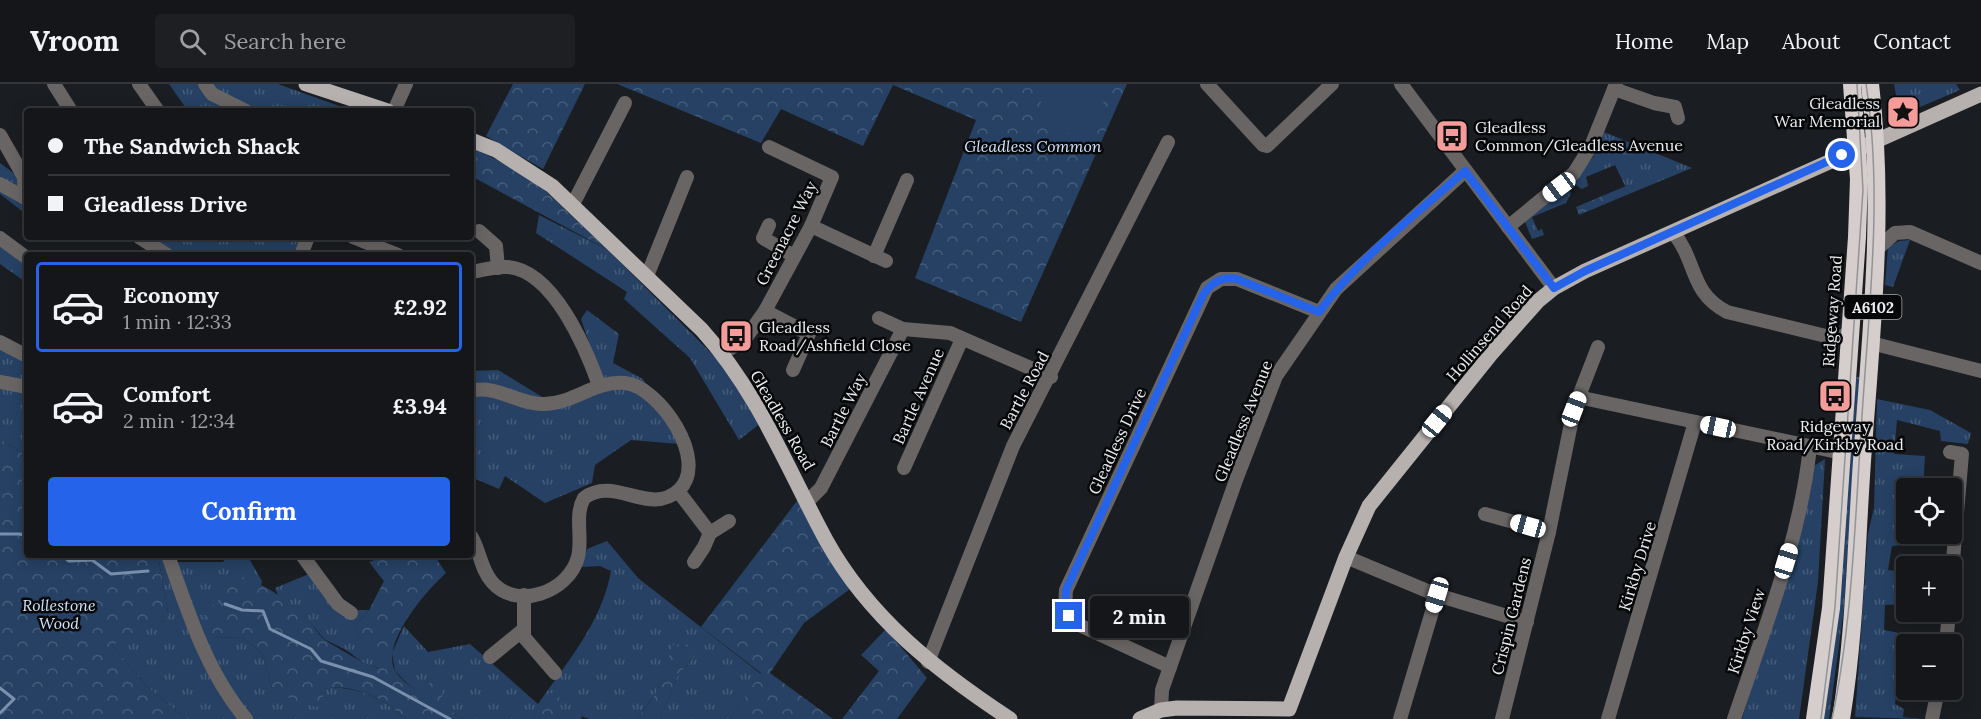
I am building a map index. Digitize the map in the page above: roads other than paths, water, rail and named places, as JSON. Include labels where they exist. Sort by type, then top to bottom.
[{"type":"highway","name":"Ridgeway Road","points":[[1815,719],[1831,608],[1851,328],[1859,190],[1852,84]]},
{"type":"highway","name":"A6102","points":[[1841,719],[1852,609],[1877,249],[1876,141],[1870,84]]},
{"type":"main road","points":[[306,84],[379,108]]},
{"type":"main road","name":"Hollinsend Road","points":[[1287,714],[1346,557],[1369,506],[1491,354],[1538,301],[1554,288],[1585,271],[1981,94]]},
{"type":"main road","name":"Gleadless Road","points":[[474,142],[537,174],[573,204],[702,330],[722,354],[772,431],[807,502],[845,570],[882,617],[928,662],[1010,719]]},
{"type":"main road","points":[[1140,719],[1161,710],[1287,714]]},
{"type":"street","points":[[54,84],[69,108]]},
{"type":"street","points":[[139,84],[156,108]]},
{"type":"street","points":[[205,84],[212,93],[240,108]]},
{"type":"street","points":[[395,108],[406,84]]},
{"type":"street","points":[[1207,84],[1271,151],[1332,84]]},
{"type":"street","points":[[1401,84],[1554,288]]},
{"type":"street","points":[[1508,227],[1574,173],[1591,146],[1615,86],[1654,103],[1675,107],[1678,118]]},
{"type":"street","points":[[573,204],[625,103]]},
{"type":"street","points":[[0,135],[24,177]]},
{"type":"street","name":"Bartle Road","points":[[928,662],[1013,446],[1168,142]]},
{"type":"street","name":"Greenacre Way","points":[[722,354],[745,339],[765,311],[811,226],[832,177],[769,147]]},
{"type":"street","name":"Gleadless Avenue","points":[[1161,710],[1162,690],[1170,667],[1268,396],[1285,362],[1336,289],[1359,265],[1465,171]]},
{"type":"street","points":[[647,276],[687,177]]},
{"type":"street","points":[[811,226],[880,259],[907,180]]},
{"type":"street","points":[[0,184],[24,198]]},
{"type":"street","points":[[769,225],[763,238],[794,256]]},
{"type":"street","points":[[479,231],[496,246],[498,268]]},
{"type":"street","points":[[1673,232],[1688,255],[1699,289],[1714,305],[1727,312],[1840,338],[1851,328]]},
{"type":"street","points":[[1877,249],[1895,233],[1910,232],[1981,263]]},
{"type":"street","points":[[0,238],[24,256]]},
{"type":"street","points":[[144,240],[162,252]]},
{"type":"street","points":[[360,240],[390,252]]},
{"type":"street","points":[[474,272],[498,268],[517,269],[547,290],[578,332],[599,385]]},
{"type":"street","name":"Gleadless Drive","points":[[1170,667],[1075,623],[1065,608],[1066,590],[1207,288],[1221,279],[1237,279],[1319,312]]},
{"type":"street","points":[[765,311],[809,334],[793,370]]},
{"type":"street","points":[[879,318],[903,329],[936,330],[1050,377]]},
{"type":"street","name":"Bartle Way","points":[[807,502],[821,488],[903,329]]},
{"type":"street","name":"Bartle Avenue","points":[[904,468],[962,339]]},
{"type":"street","points":[[0,342],[24,354]]},
{"type":"street","points":[[1871,343],[1981,371]]},
{"type":"street","name":"Crispin Gardens","points":[[1502,719],[1549,532],[1571,420],[1598,347]]},
{"type":"street","points":[[0,382],[24,386]]},
{"type":"street","points":[[474,391],[487,389],[527,403],[554,404],[599,385],[626,383],[639,386],[648,392],[682,436],[688,461],[688,473],[678,491],[655,500],[634,498],[610,489],[591,492],[584,498],[580,505],[581,545],[569,577],[551,591],[524,595],[506,591],[493,584],[474,544]]},
{"type":"street","points":[[1578,397],[1842,453]]},
{"type":"street","name":"Kirkby Drive","points":[[1608,719],[1695,422]]},
{"type":"street","name":"Kirkby View","points":[[1734,719],[1793,540],[1805,492],[1810,447]]},
{"type":"street","points":[[1950,452],[1962,454],[1953,556]]},
{"type":"street","points":[[678,491],[710,534]]},
{"type":"street","points":[[1485,514],[1549,532]]},
{"type":"street","points":[[694,562],[710,534],[729,521]]},
{"type":"street","points":[[1346,557],[1437,595],[1527,622]]},
{"type":"street","points":[[169,558],[202,645],[220,682],[246,719]]},
{"type":"street","points":[[304,558],[338,604],[351,613]]},
{"type":"street","points":[[524,595],[524,638],[555,673]]},
{"type":"street","points":[[1400,719],[1437,595]]},
{"type":"street","points":[[490,657],[523,630]]},
{"type":"street","points":[[1932,719],[1936,700]]},
{"type":"waterway","points":[[0,534],[24,535]]},
{"type":"waterway","points":[[65,558],[69,561],[92,560],[111,574],[148,571]]},
{"type":"waterway","points":[[225,604],[242,610],[263,611],[270,629],[311,649],[321,661],[373,677],[450,719]]},
{"type":"waterway","points":[[0,688],[14,699],[0,713]]},
{"type":"tram line","points":[[1821,719],[1835,607],[1863,190],[1857,84]]},
{"type":"tram line","points":[[1832,719],[1849,606],[1871,291],[1874,166],[1866,84]]},
{"type":"place","name":"Gleadless War Memorial","points":[[1903,112]]},
{"type":"place","name":"Gleadless Common/Gleadless Avenue","points":[[1452,136]]},
{"type":"place","name":"Gleadless Road/Ashfield Close","points":[[736,336]]},
{"type":"place","name":"Ridgeway Road/Kirkby Road","points":[[1835,396]]},
{"type":"park label","name":"Gleadless Common","points":[[1033,146]]},
{"type":"park label","name":"Rollestone Wood","points":[[59,614]]}]
